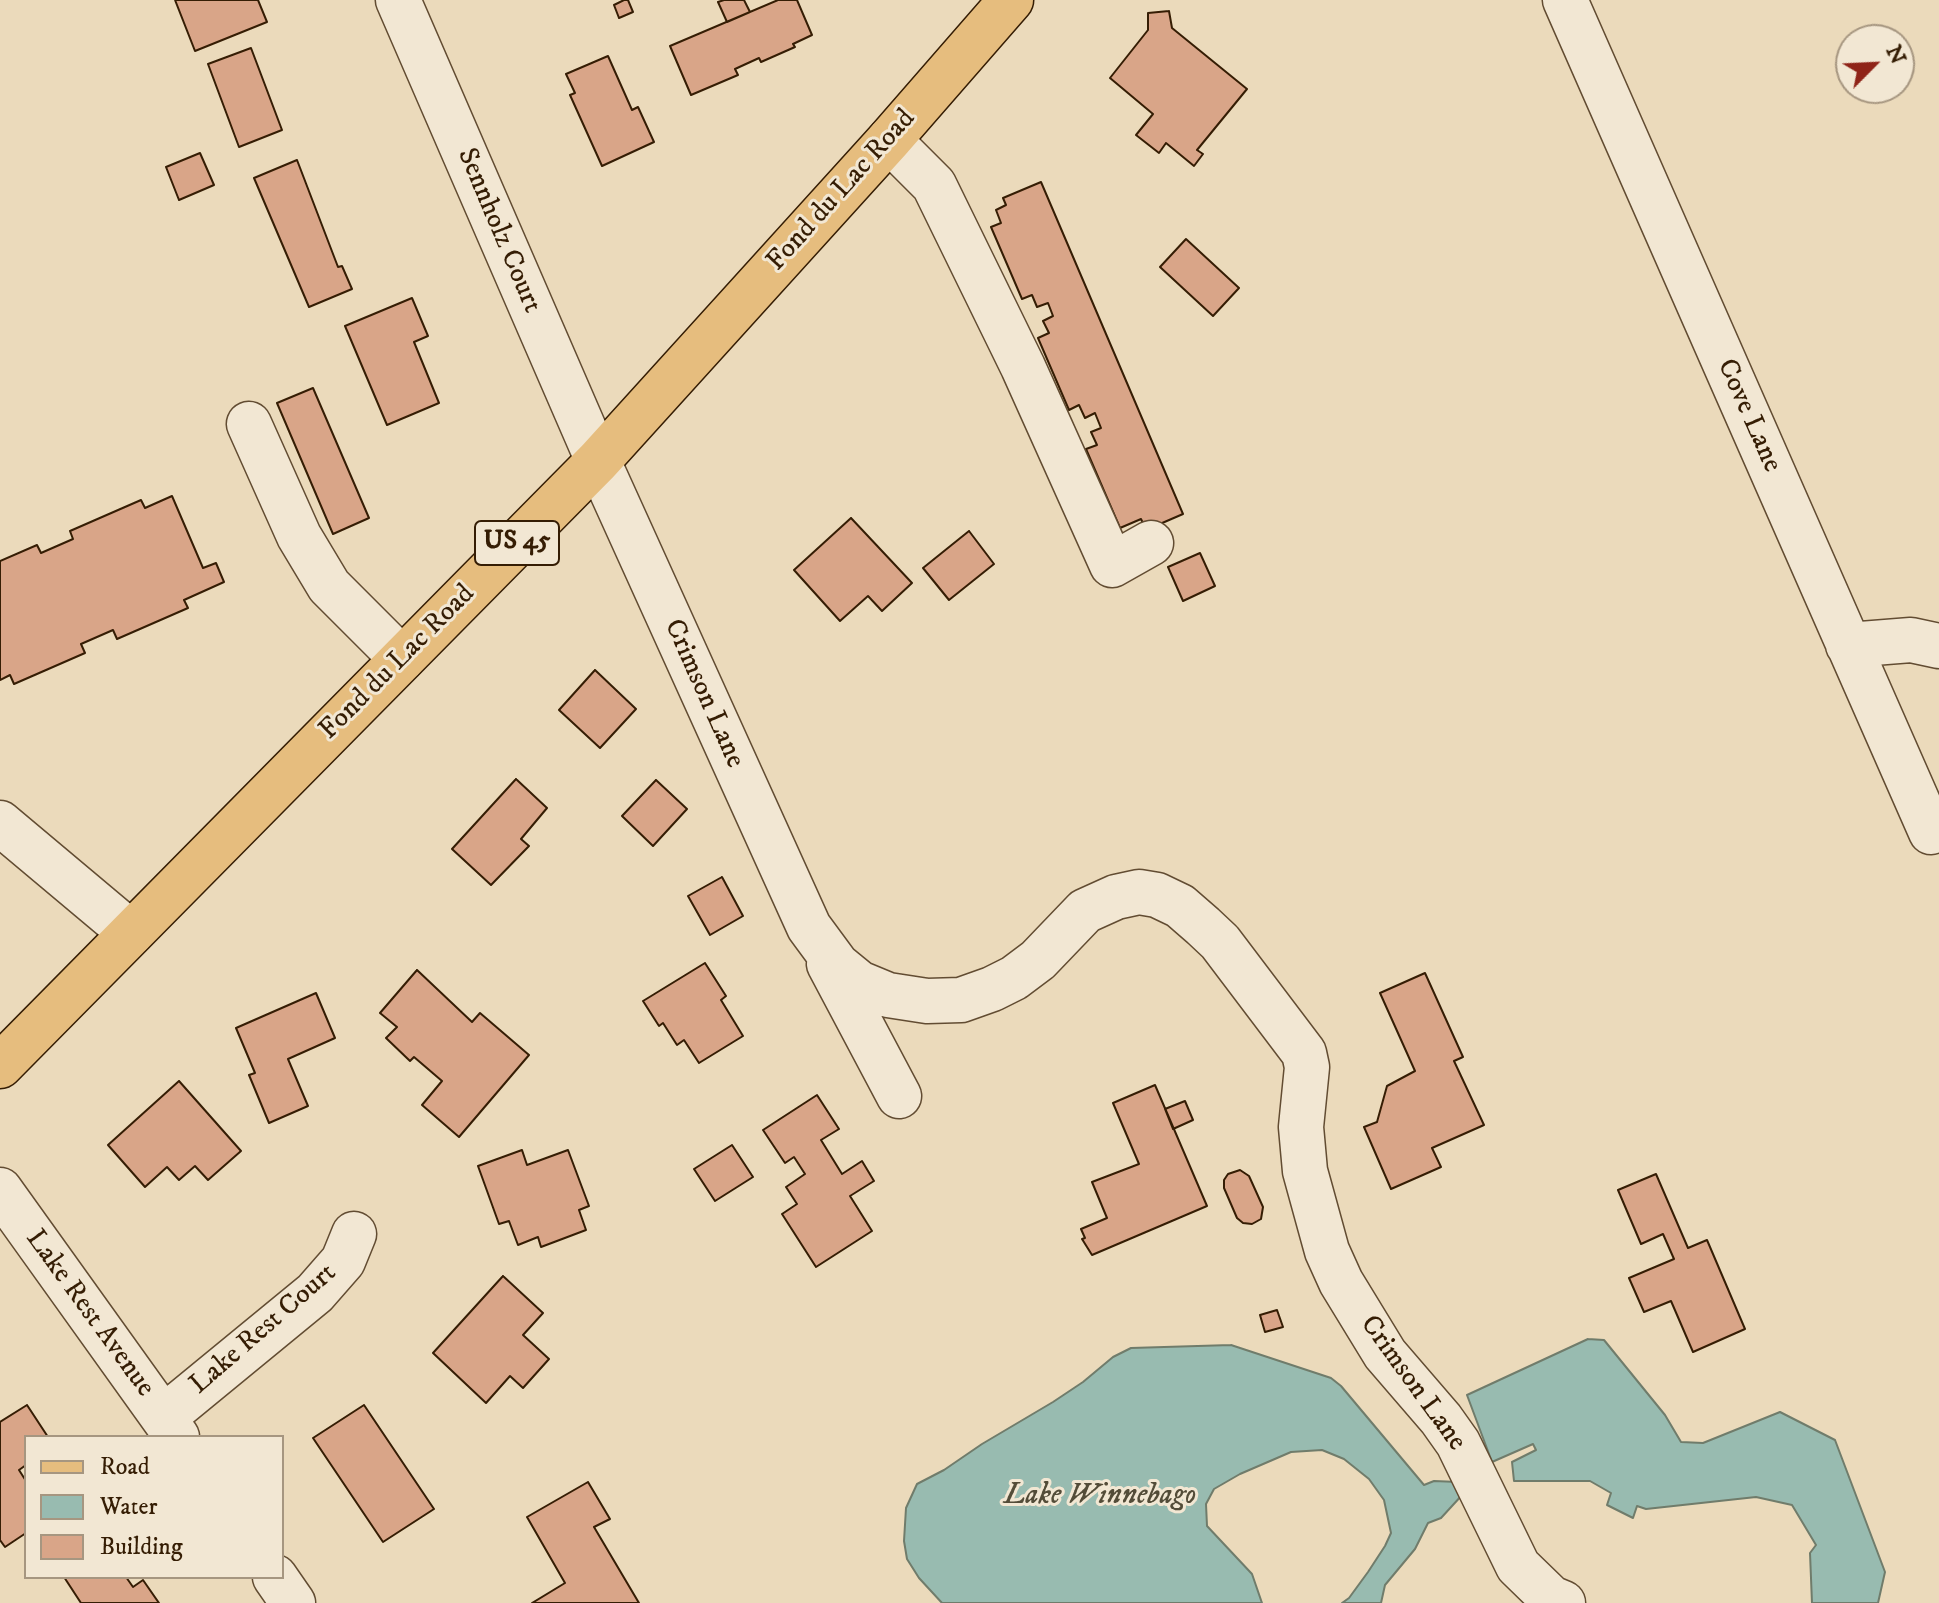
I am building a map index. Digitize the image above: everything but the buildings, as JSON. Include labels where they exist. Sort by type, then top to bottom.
[{"type":"main road","name":"Fond du Lac Road","points":[[0,1066],[598,461],[889,140],[1011,0]]},
{"type":"street","name":"Sennholz Court","points":[[398,0],[598,461]]},
{"type":"street","name":"Cove Lane","points":[[1565,0],[1931,832]]},
{"type":"street","points":[[889,140],[934,185],[1023,367],[1112,565],[1151,543]]},
{"type":"street","points":[[249,424],[299,536],[329,586],[402,659]]},
{"type":"street","name":"Crimson Lane","points":[[598,461],[809,927],[899,1096]]},
{"type":"street","points":[[1848,645],[1911,640],[1939,646]]},
{"type":"street","points":[[0,823],[131,933]]},
{"type":"street","name":"Crimson Lane","points":[[809,927],[837,965],[859,983],[888,995],[927,1001],[961,1000],[1014,978],[1038,960],[1085,911],[1116,897],[1139,892],[1157,895],[1180,906],[1203,926],[1220,942],[1304,1053],[1307,1067],[1301,1127],[1305,1171],[1327,1251],[1341,1282],[1385,1354],[1458,1443],[1518,1566],[1551,1598],[1563,1603]]},
{"type":"street","name":"Lake Rest Avenue","points":[[0,1190],[170,1427]]},
{"type":"street","name":"Lake Rest Court","points":[[170,1427],[315,1293],[343,1261],[354,1234]]},
{"type":"street","points":[[276,1579],[293,1603]]},
{"type":"water","points":[[1588,1339],[1604,1340],[1665,1415],[1681,1442],[1703,1443],[1780,1412],[1835,1440],[1885,1572],[1878,1603],[1812,1603],[1810,1553],[1816,1545],[1792,1505],[1756,1497],[1646,1509],[1637,1506],[1633,1518],[1607,1505],[1611,1493],[1590,1481],[1514,1481],[1512,1462],[1536,1450],[1533,1444],[1492,1462],[1467,1395]]},
{"type":"water","name":"Lake Winnebago","points":[[1231,1345],[1331,1378],[1424,1485],[1434,1481],[1458,1482],[1463,1494],[1441,1518],[1428,1523],[1415,1549],[1385,1585],[1381,1603],[1342,1603],[1368,1572],[1391,1533],[1384,1500],[1369,1479],[1344,1459],[1322,1450],[1291,1452],[1240,1474],[1214,1489],[1206,1504],[1207,1526],[1252,1574],[1262,1603],[942,1603],[919,1578],[907,1559],[904,1541],[906,1508],[917,1484],[1053,1402],[1113,1357],[1131,1348]]}]
